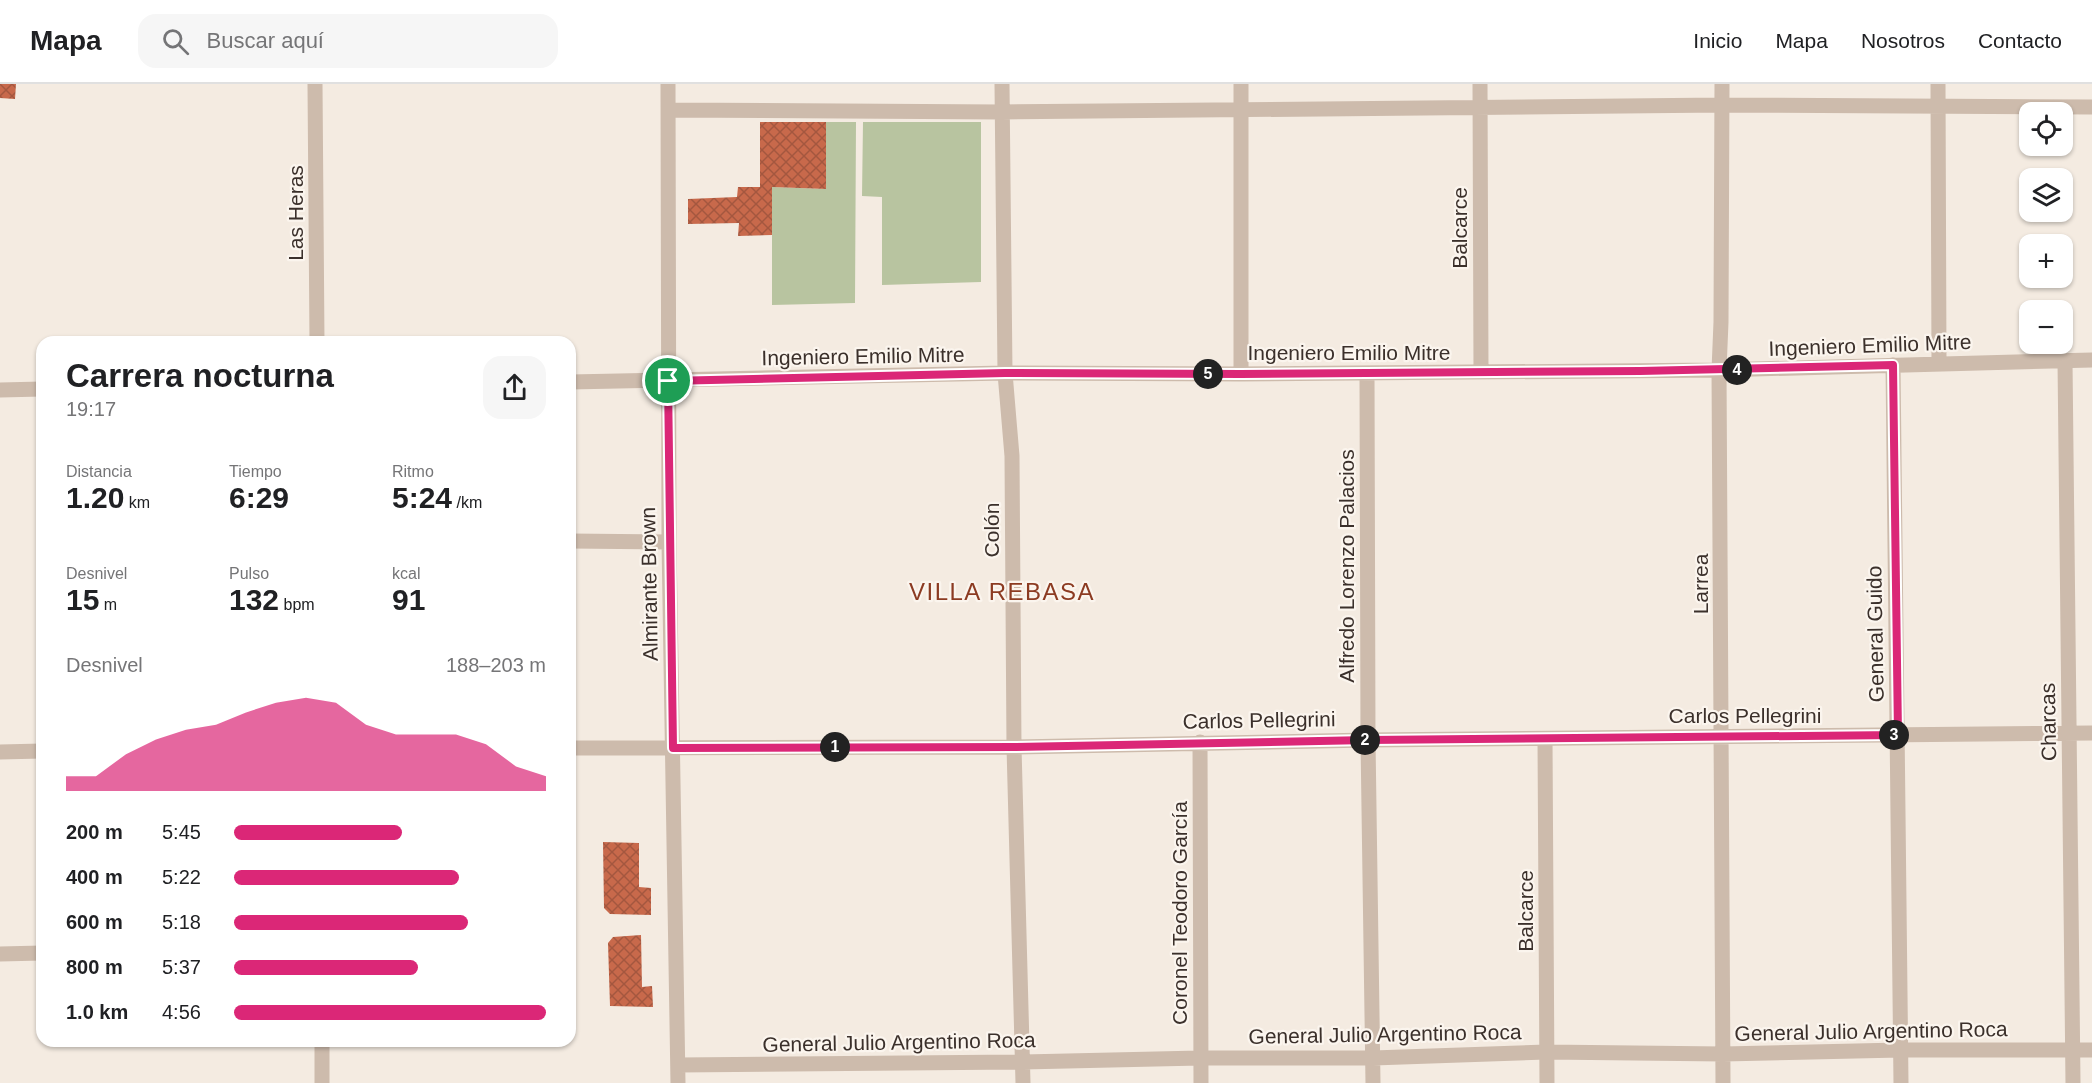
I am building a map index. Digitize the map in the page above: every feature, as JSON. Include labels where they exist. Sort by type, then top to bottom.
[{"type":"street","name":"Las Heras","points":[[315,84],[317,336]]},
{"type":"street","name":"Almirante Brown","points":[[668,84],[669,542],[678,1083]]},
{"type":"street","name":"Colón","points":[[1002,84],[1005,373],[1012,456],[1014,747],[1023,1083]]},
{"type":"street","points":[[1241,84],[1241,374]]},
{"type":"street","name":"Balcarce","points":[[1479,84],[1481,372]]},
{"type":"street","name":"Larrea","points":[[1722,84],[1719,370],[1723,1083]]},
{"type":"street","points":[[1938,84],[1939,364]]},
{"type":"street","points":[[669,110],[1241,111],[1722,105],[2092,107]]},
{"type":"street","name":"Ingeniero Emilio Mitre","points":[[576,382],[1005,373],[1241,374],[1719,370],[2092,360]]},
{"type":"street","name":"Charcas","points":[[2065,361],[2073,1083]]},
{"type":"street","name":"General Guido","points":[[1893,365],[1901,1083]]},
{"type":"street","name":"Alfredo Lorenzo Palacios","points":[[1367,373],[1368,740],[1373,1083]]},
{"type":"street","points":[[0,390],[36,389]]},
{"type":"street","points":[[576,540],[669,542]]},
{"type":"street","name":"Carlos Pellegrini","points":[[576,748],[1014,747],[1200,742],[1722,735],[2092,733]]},
{"type":"street","name":"Balcarce","points":[[1545,739],[1547,1083]]},
{"type":"street","name":"Coronel Teodoro García","points":[[1200,742],[1201,1083]]},
{"type":"street","points":[[0,752],[36,751]]},
{"type":"street","points":[[0,954],[36,953]]},
{"type":"street","points":[[322,1047],[322,1083]]},
{"type":"street","name":"General Julio Argentino Roca","points":[[678,1065],[1373,1058],[1546,1052],[1723,1054],[1900,1050],[2092,1050]]},
{"type":"green space","points":[[826,122],[856,122],[855,303],[772,305],[772,187],[825,189]]},
{"type":"green space","points":[[863,122],[981,122],[981,282],[882,285],[882,197],[862,196]]},
{"type":"building","points":[[0,84],[16,84],[15,99],[0,98]]},
{"type":"building","points":[[760,122],[826,122],[826,189],[772,187],[772,235],[738,236],[739,223],[688,224],[688,199],[737,197],[738,187],[760,187]]},
{"type":"building","points":[[603,842],[639,843],[639,887],[651,888],[651,915],[610,914],[604,908]]},
{"type":"building","points":[[641,935],[642,987],[652,986],[653,1007],[610,1006],[608,943],[613,937]]},
{"type":"district","name":"VILLA REBASA","points":[[1002,591]]},
{"type":"route","points":[[1893,365],[1898,735],[1200,742],[1014,747],[673,748],[668,381],[1005,373],[1640,371],[1893,365]]}]
